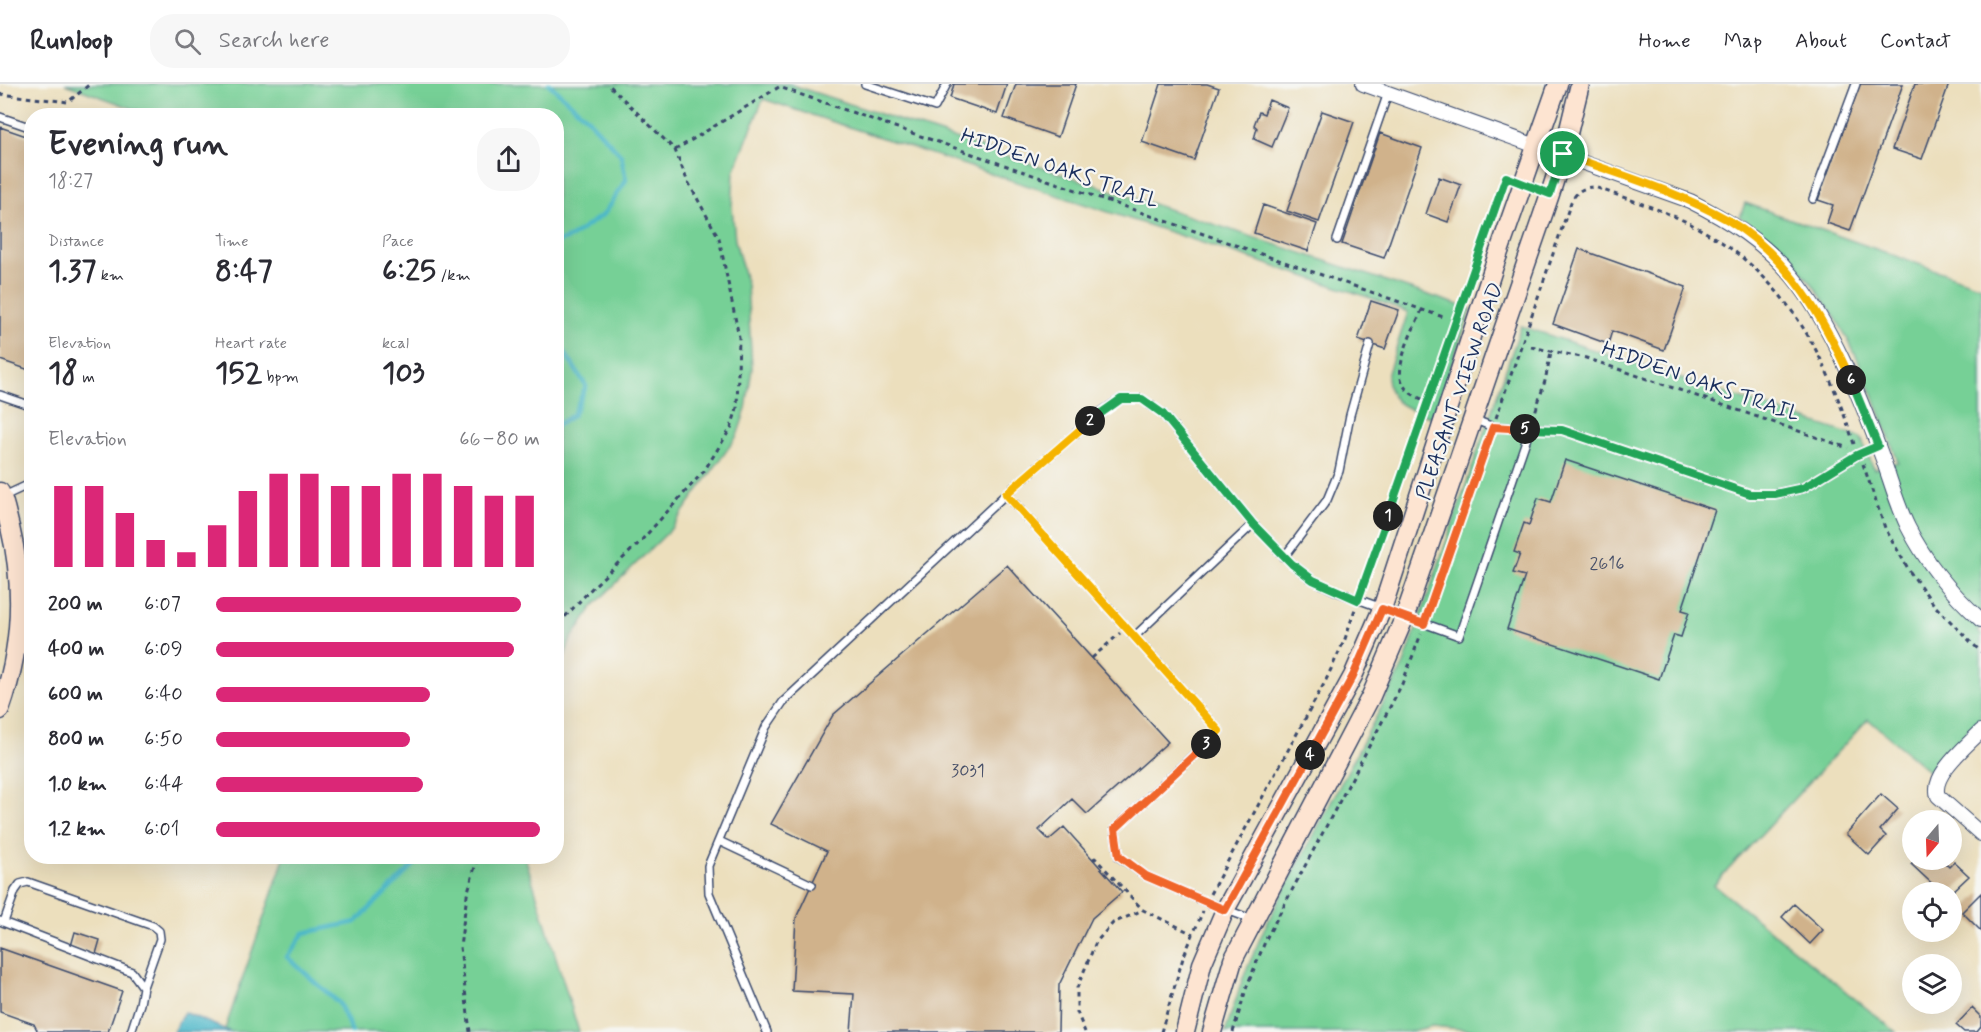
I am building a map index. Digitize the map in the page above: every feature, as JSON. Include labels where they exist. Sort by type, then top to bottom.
[{"type":"street","points":[[1363,84],[1690,201],[1729,221],[1754,239],[1791,275],[1820,316],[1842,359],[1878,446],[1907,525],[1928,561],[1946,584],[1981,620]]},
{"type":"street","name":"PLEASANT VIEW ROAD","points":[[1185,1032],[1202,964],[1225,910],[1353,676],[1382,609],[1494,266],[1558,84]]},
{"type":"street","name":"PLEASANT VIEW ROAD","points":[[1212,1032],[1233,960],[1371,696],[1405,616],[1563,154],[1580,84]]},
{"type":"street","points":[[1,494],[24,581]]},
{"type":"street","points":[[0,710],[3,689],[16,646],[24,600]]},
{"type":"street","points":[[1981,731],[1946,768],[1939,778],[1936,790],[1938,796],[1981,834]]},
{"type":"lane","points":[[865,84],[935,107],[947,84]]},
{"type":"lane","points":[[1813,199],[1856,84]]},
{"type":"lane","points":[[1337,240],[1381,89]]},
{"type":"lane","points":[[0,117],[24,125]]},
{"type":"lane","points":[[1284,557],[1327,500],[1339,471],[1353,404],[1370,344]]},
{"type":"lane","points":[[0,395],[24,403]]},
{"type":"lane","points":[[767,1032],[709,893],[708,866],[766,727],[783,702],[1006,494],[1098,414],[1121,399],[1142,399],[1163,414],[1253,524],[1284,557],[1313,580],[1358,600],[1459,636],[1530,429]]},
{"type":"lane","points":[[1473,419],[1493,427],[1562,430],[1750,494],[1775,494],[1803,488],[1857,455],[1878,446]]},
{"type":"lane","points":[[1,494],[24,486]]},
{"type":"lane","points":[[1006,494],[1219,731],[1115,829],[1119,856],[1146,876],[1253,920]]},
{"type":"lane","points":[[1135,636],[1253,524]]},
{"type":"lane","points":[[719,841],[812,885]]},
{"type":"lane","points":[[131,1032],[143,987],[160,939],[159,931],[153,926],[28,882],[20,884],[2,921],[132,972],[143,987]]},
{"type":"path","points":[[0,94],[68,102],[90,84]]},
{"type":"path","points":[[564,618],[639,543],[704,471],[731,428],[737,408],[739,337],[719,238],[687,180],[675,150],[608,84]]},
{"type":"path","name":"HIDDEN OAKS TRAIL","points":[[675,150],[779,85],[1446,318]]},
{"type":"path","points":[[1161,1032],[1173,988],[1206,902],[1325,682],[1344,639],[1506,177],[1524,184]]},
{"type":"path","points":[[1233,1032],[1247,986],[1267,937],[1402,684],[1575,194],[1580,190],[1595,188],[1696,227],[1739,255],[1773,285],[1815,346],[1857,455]]},
{"type":"path","points":[[1422,310],[1402,356],[1400,378],[1404,387],[1427,401]]},
{"type":"path","name":"HIDDEN OAKS TRAIL","points":[[1531,347],[1586,358],[1845,446],[1857,455]]},
{"type":"path","points":[[1530,429],[1545,381],[1551,352]]},
{"type":"path","points":[[1092,658],[1127,627]]},
{"type":"path","points":[[1093,859],[1095,858],[1143,910],[1193,934]]},
{"type":"path","points":[[470,1032],[460,947],[467,895],[476,864]]},
{"type":"path","points":[[1085,1032],[1077,1012],[1077,988],[1096,942],[1113,923],[1143,910]]},
{"type":"green space","points":[[65,84],[789,84],[1471,309],[1433,418],[1401,404],[1391,394],[1388,386],[1387,376],[1408,312],[763,99],[734,172],[732,207],[735,240],[747,285],[752,368],[746,409],[737,436],[670,530],[593,606],[571,639],[564,658],[564,108],[132,108]]},
{"type":"green space","points":[[1745,203],[1981,286],[1981,627],[1977,631],[1981,635],[1981,725],[1933,775],[1868,719],[1714,885],[1896,1032],[1489,1032],[1432,1026],[1409,1032],[1225,1032],[1243,978],[1264,929],[1404,664],[1521,326],[1861,438],[1874,469],[1898,462],[1871,390],[1840,325],[1799,268],[1772,242],[1740,217]]},
{"type":"green space","points":[[282,864],[527,864],[579,1032],[224,1032]]},
{"type":"water","points":[[184,1012],[231,1032],[173,1032]]},
{"type":"building","points":[[954,84],[1007,84],[997,114],[950,98]]},
{"type":"building","points":[[1016,84],[1076,84],[1058,137],[1004,118]]},
{"type":"building","points":[[1161,84],[1207,84],[1219,88],[1194,160],[1142,142]]},
{"type":"building","points":[[1860,84],[1903,84],[1850,231],[1827,223],[1833,205],[1818,200]]},
{"type":"building","points":[[1915,84],[1949,84],[1922,159],[1892,149]]},
{"type":"building","points":[[1269,100],[1288,108],[1272,147],[1254,139],[1257,128],[1254,125],[1259,112],[1264,114]]},
{"type":"building","points":[[1322,111],[1354,122],[1319,222],[1287,211]]},
{"type":"building","points":[[0,127],[24,135],[24,368],[0,360]]},
{"type":"building","points":[[1380,133],[1422,148],[1384,258],[1342,244]]},
{"type":"building","points":[[1439,177],[1461,185],[1448,222],[1426,214]]},
{"type":"building","points":[[1263,205],[1317,224],[1308,251],[1254,233]]},
{"type":"building","points":[[1579,249],[1686,287],[1664,350],[1612,331],[1608,344],[1553,324]]},
{"type":"building","points":[[1371,301],[1399,310],[1385,349],[1358,340]]},
{"type":"building","points":[[1565,460],[1715,510],[1682,610],[1689,612],[1681,637],[1674,635],[1659,679],[1507,629],[1525,576],[1513,573],[1520,554],[1514,552],[1524,523],[1529,525],[1538,498],[1551,502]]},
{"type":"building","points":[[1007,565],[1168,742],[1087,814],[1072,799],[1039,830],[1049,840],[1064,827],[1122,892],[1092,918],[1059,985],[1058,1032],[851,1032],[854,994],[792,991],[796,918],[827,851],[771,824],[833,715]]},
{"type":"building","points":[[1881,794],[1898,809],[1880,830],[1886,836],[1869,855],[1846,834]]},
{"type":"building","points":[[1962,869],[1969,876],[1962,883],[1930,882],[1917,870]]},
{"type":"building","points":[[1981,893],[1981,931],[1962,912]]},
{"type":"building","points":[[1794,904],[1823,930],[1810,944],[1782,917]]},
{"type":"building","points":[[75,932],[100,940],[96,954],[71,946]]},
{"type":"building","points":[[0,948],[122,991],[108,1032],[38,1032],[34,1024],[0,1012]]},
{"type":"building","points":[[1972,1008],[1981,1017],[1981,1027],[1977,1032],[1964,1032],[1956,1025]]},
{"type":"waterway","points":[[549,84],[586,117],[621,155],[626,180],[604,214],[564,240]]},
{"type":"waterway","points":[[564,352],[586,386],[573,415],[564,421]]},
{"type":"waterway","points":[[352,1032],[339,1003],[287,957],[304,933],[356,922],[415,864]]},
{"type":"route","points":[[1563,154],[1690,201],[1729,221],[1754,239],[1791,275],[1820,316],[1842,359],[1878,446],[1857,455],[1803,488],[1775,494],[1750,494],[1562,430],[1493,427],[1424,624],[1382,609],[1353,676],[1225,910],[1146,876],[1119,856],[1115,829],[1219,731],[1006,494],[1098,414],[1121,399],[1142,399],[1163,414],[1253,524],[1292,564],[1313,580],[1358,600],[1506,177],[1550,194],[1563,154]]}]
